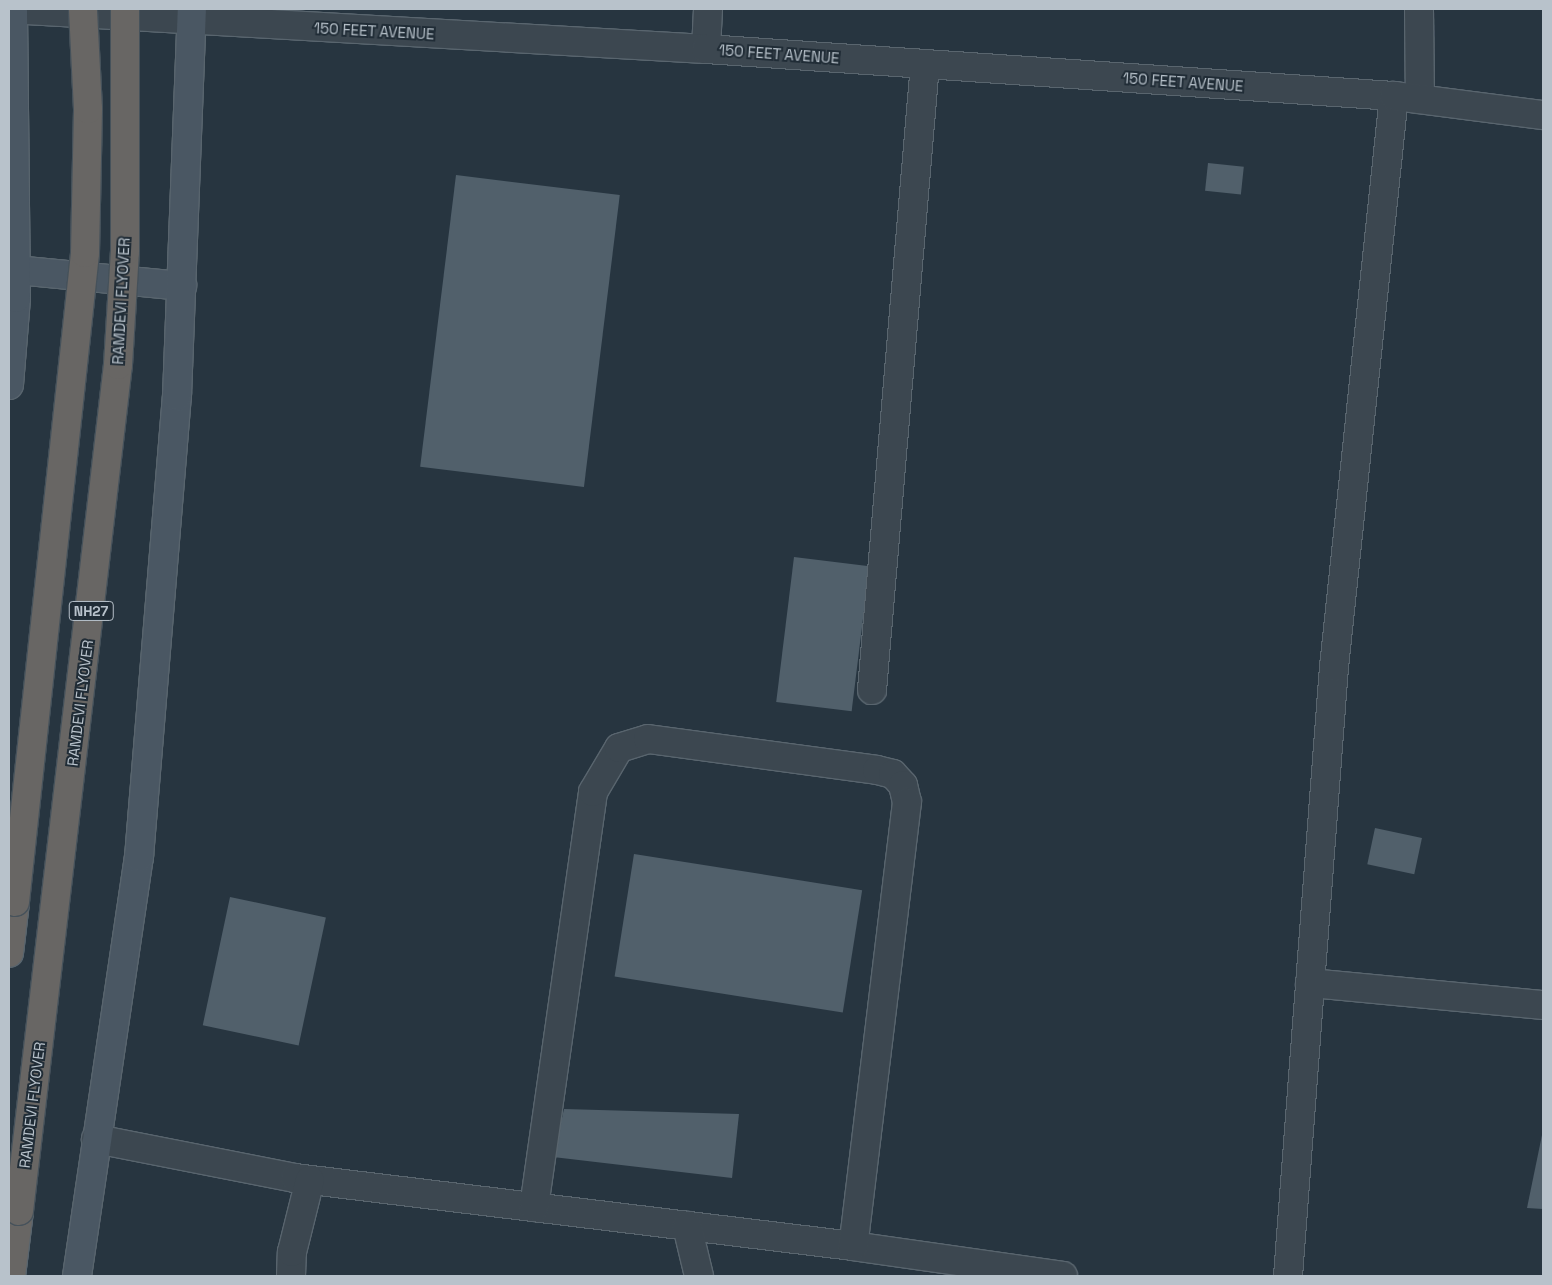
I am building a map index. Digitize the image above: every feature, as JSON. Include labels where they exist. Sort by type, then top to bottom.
[{"type":"highway","name":"NH27","points":[[9,953],[84,253],[88,109],[84,9]]},
{"type":"highway","name":"RAMDEVI FLYOVER","points":[[11,1276],[118,365],[125,252],[126,9]]},
{"type":"main road","points":[[9,385],[16,270],[11,9]]},
{"type":"main road","points":[[77,1276],[96,1139],[140,857],[177,396],[192,15]]},
{"type":"main road","points":[[16,270],[182,286]]},
{"type":"street","name":"150 FEET AVENUE","points":[[11,9],[192,15],[925,64],[1407,98],[1543,115]]},
{"type":"street","points":[[706,49],[708,9]]},
{"type":"street","points":[[1288,1276],[1334,667],[1418,9]]},
{"type":"street","points":[[872,690],[925,64]]},
{"type":"street","points":[[534,1207],[593,792],[619,748],[648,739],[877,770],[893,774],[903,785],[907,802],[854,1246]]},
{"type":"street","points":[[1310,983],[1543,1004]]},
{"type":"street","points":[[96,1139],[310,1180],[854,1246],[1063,1276]]},
{"type":"street","points":[[291,1276],[292,1252],[310,1180]]},
{"type":"street","points":[[687,1226],[699,1276]]},
{"type":"building","points":[[1208,163],[1244,167],[1241,195],[1205,191]]},
{"type":"building","points":[[456,175],[620,195],[584,487],[420,467]]},
{"type":"building","points":[[794,557],[869,566],[852,711],[776,702]]},
{"type":"building","points":[[1375,828],[1422,838],[1414,874],[1367,864]]},
{"type":"building","points":[[634,854],[862,890],[843,1013],[615,976]]},
{"type":"building","points":[[230,897],[326,917],[299,1046],[203,1025]]},
{"type":"building","points":[[564,1109],[739,1114],[732,1178],[553,1157]]},
{"type":"building","points":[[1542,1135],[1543,1209],[1527,1208]]}]
